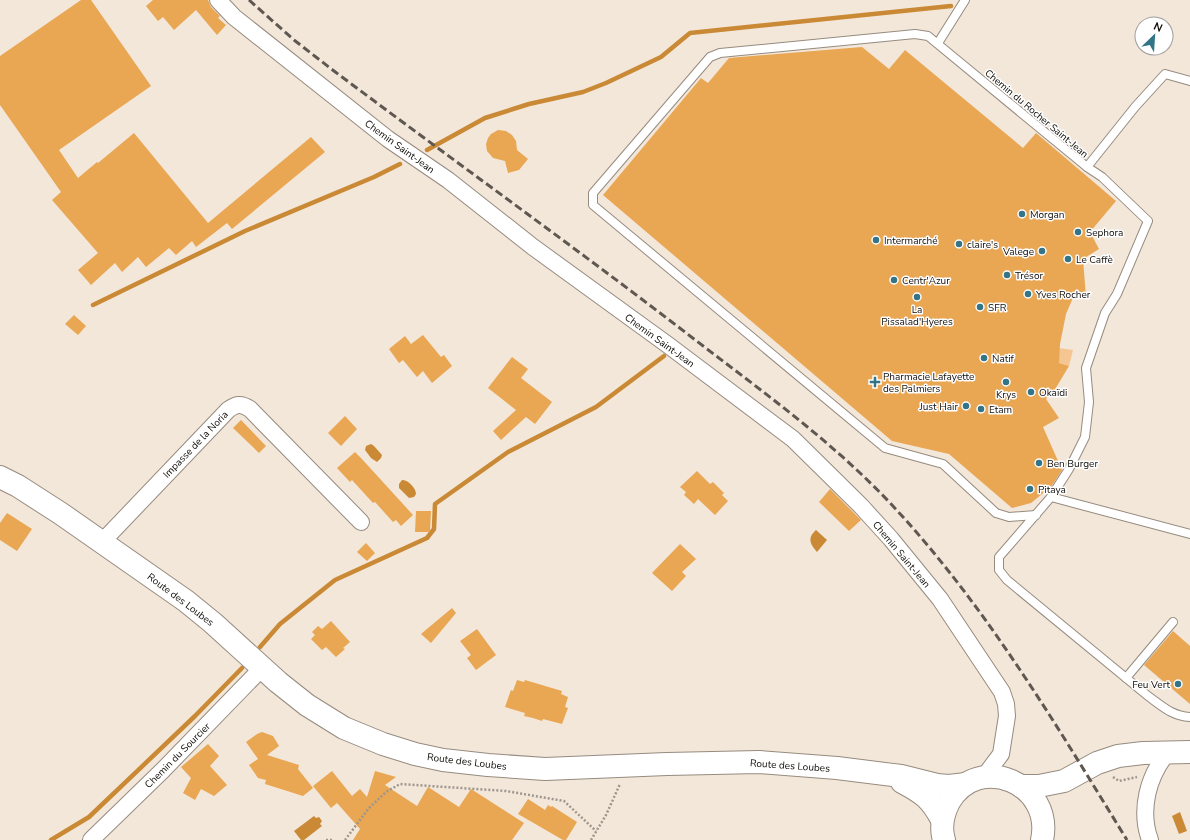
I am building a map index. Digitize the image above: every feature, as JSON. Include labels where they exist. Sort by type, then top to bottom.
[{"type":"main road","name":"Route des Loubes","points":[[0,476],[18,486],[102,542],[186,601],[213,623],[278,682],[307,705],[344,728],[383,744],[415,754],[443,760],[545,769],[629,765],[759,762],[837,768],[901,776],[937,785],[949,786],[993,777],[1039,786],[1064,781]]},
{"type":"main road","points":[[1045,832],[1050,804],[1064,781],[1097,763],[1118,756],[1168,752],[1190,752]]},
{"type":"main road","name":"Route des Loubes","points":[[877,773],[902,782],[916,790],[935,806],[943,830]]},
{"type":"main road","points":[[943,830],[946,808],[952,797],[958,790],[974,781]]},
{"type":"main road","points":[[1018,783],[1030,792],[1036,801],[1041,811],[1045,832]]},
{"type":"street","name":"Chemin Saint-Jean","points":[[218,0],[234,17],[388,139],[448,180],[533,247],[668,345],[793,439],[861,506],[891,539],[940,599],[1002,692],[1006,704],[1006,716],[1001,754],[974,781]]},
{"type":"street","name":"Impasse de la Noria","points":[[102,542],[228,410],[238,404],[244,405],[250,409],[360,522]]},
{"type":"street","name":"Chemin du Sourcier","points":[[91,840],[163,770],[262,668]]},
{"type":"street","points":[[1150,840],[1146,820],[1146,799],[1153,774],[1168,752]]},
{"type":"street","points":[[1001,754],[1018,783]]},
{"type":"lane","points":[[938,43],[965,0]]},
{"type":"lane","name":"Chemin du Rocher Saint-Jean","points":[[1036,515],[1009,517],[996,513],[943,464],[885,448],[593,205],[592,193],[710,57],[720,53],[915,34],[928,36],[1087,167],[1135,107],[1165,74],[1190,81]]},
{"type":"lane","points":[[1087,167],[1102,177],[1148,221],[1117,294],[1105,313],[1086,368],[1089,402],[1085,437],[1069,469],[1051,497],[999,557],[999,570],[1007,580],[1172,714],[1190,717]]},
{"type":"lane","points":[[1051,497],[1190,534]]},
{"type":"lane","points":[[1126,678],[1173,622]]},
{"type":"path","points":[[591,840],[606,815],[629,765]]},
{"type":"path","points":[[1110,776],[1119,781],[1153,774]]},
{"type":"path","points":[[346,840],[369,808],[386,792],[400,784],[506,791],[564,801],[596,831]]},
{"type":"path","points":[[326,840],[332,840]]},
{"type":"shaded area","points":[[1059,348],[1073,350],[1069,366],[1059,363]]},
{"type":"shaded area","points":[[371,444],[382,455],[377,462],[371,458],[365,450],[366,446]]},
{"type":"shaded area","points":[[402,480],[407,481],[413,487],[416,492],[414,497],[409,498],[399,488],[399,484]]},
{"type":"shaded area","points":[[816,530],[827,540],[817,552],[810,541],[811,536]]},
{"type":"shaded area","points":[[1180,812],[1187,831],[1179,834],[1172,816]]},
{"type":"shaded area","points":[[314,816],[316,818],[319,817],[322,821],[320,824],[322,826],[304,840],[301,840],[294,831]]},
{"type":"building","points":[[81,0],[91,0],[151,86],[59,150],[78,178],[134,133],[208,223],[311,137],[325,152],[232,229],[227,223],[196,247],[192,241],[176,255],[169,248],[146,267],[138,257],[122,272],[115,263],[91,285],[78,270],[98,253],[52,200],[61,192],[0,105],[0,56]]},
{"type":"building","points":[[153,0],[208,0],[211,7],[220,16],[218,18],[226,25],[217,35],[196,10],[174,30],[163,17],[158,21],[146,6]]},
{"type":"building","name":"Centr'Azur","points":[[862,47],[889,69],[905,50],[1023,148],[1036,133],[1116,201],[1090,232],[1099,249],[1083,259],[1086,297],[1075,293],[1066,314],[1060,344],[1059,363],[1069,366],[1054,391],[1046,399],[1059,418],[1043,427],[1062,470],[1053,484],[1031,503],[1012,508],[949,454],[892,441],[603,195],[701,78],[708,83],[729,58]]},
{"type":"building","points":[[498,130],[506,131],[512,135],[516,141],[517,150],[528,159],[519,170],[508,173],[505,161],[493,158],[487,151],[486,144],[488,138],[491,134]]},
{"type":"building","points":[[74,315],[86,326],[78,335],[65,324]]},
{"type":"building","points":[[423,335],[441,357],[444,355],[452,366],[432,383],[423,371],[417,377],[403,360],[399,363],[389,349],[405,336],[411,344]]},
{"type":"building","points":[[512,357],[528,369],[521,378],[552,402],[535,424],[526,417],[501,440],[493,431],[516,410],[488,388]]},
{"type":"building","points":[[345,416],[357,429],[341,446],[328,433]]},
{"type":"building","points":[[241,420],[266,446],[259,453],[233,428]]},
{"type":"building","points":[[355,452],[413,515],[401,526],[396,520],[393,522],[375,502],[373,503],[352,480],[350,482],[337,468]]},
{"type":"building","points":[[697,471],[710,484],[713,482],[724,493],[722,495],[728,501],[715,515],[698,499],[694,504],[684,495],[686,492],[680,487]]},
{"type":"building","points":[[830,489],[861,520],[849,531],[819,502]]},
{"type":"building","points":[[416,511],[431,511],[430,532],[415,532]]},
{"type":"building","points":[[7,513],[32,529],[17,551],[0,540],[0,523]]},
{"type":"building","points":[[366,543],[375,553],[367,561],[357,552]]},
{"type":"building","points":[[680,544],[696,559],[682,572],[686,576],[672,591],[652,573]]},
{"type":"building","points":[[452,608],[456,613],[431,643],[421,634]]},
{"type":"building","points":[[331,621],[350,642],[336,657],[326,647],[322,650],[311,639],[315,635],[312,632],[318,626],[322,629]]},
{"type":"building","points":[[477,629],[496,655],[476,670],[467,658],[471,655],[460,641]]},
{"type":"building","name":"Feu Vert","points":[[1173,631],[1190,646],[1190,704],[1144,665]]},
{"type":"building","points":[[517,680],[524,682],[525,680],[562,691],[561,694],[568,697],[565,707],[568,708],[562,724],[524,716],[525,713],[505,707],[511,690],[513,691]]},
{"type":"building","points":[[262,732],[273,736],[279,746],[267,755],[299,765],[298,769],[313,788],[303,796],[265,784],[266,780],[258,778],[249,765],[258,759],[246,742]]},
{"type":"building","points":[[208,744],[219,756],[210,766],[227,785],[214,796],[201,789],[195,800],[183,793],[191,778],[181,767]]},
{"type":"building","points":[[332,771],[352,796],[360,789],[367,797],[375,771],[396,777],[385,785],[417,806],[428,787],[459,807],[471,789],[524,823],[512,840],[353,840],[360,829],[337,803],[331,808],[313,786]]},
{"type":"building","points":[[528,799],[545,810],[548,805],[551,807],[552,806],[577,822],[566,840],[563,840],[518,814]]},
{"type":"waterway","points":[[427,150],[485,118],[529,104],[583,92],[606,83],[661,57],[690,33],[951,6]]},
{"type":"waterway","points":[[93,305],[245,231],[374,177],[400,164]]},
{"type":"waterway","points":[[260,647],[280,624],[335,580],[427,538],[434,529],[435,504],[508,452],[596,407],[664,356]]},
{"type":"waterway","points":[[51,840],[89,817],[195,716],[242,668]]},
{"type":"railway","points":[[249,0],[294,40],[334,71],[605,271],[797,418],[869,482],[892,505],[926,544],[989,625],[1046,709],[1127,840]]},
{"type":"place","name":"Morgan","points":[[1022,214]]},
{"type":"place","name":"Sephora","points":[[1078,232]]},
{"type":"place","name":"Intermarché","points":[[876,240]]},
{"type":"place","name":"claire's","points":[[959,244]]},
{"type":"place","name":"Valege","points":[[1042,251]]},
{"type":"place","name":"Le Caffè","points":[[1068,259]]},
{"type":"place","name":"Trésor","points":[[1007,275]]},
{"type":"place","name":"Centr'Azur","points":[[894,280]]},
{"type":"place","name":"Yves Rocher","points":[[1028,294]]},
{"type":"place","name":"La Pissalad'Hyeres","points":[[917,297]]},
{"type":"place","name":"SFR","points":[[980,307]]},
{"type":"place","name":"Natif","points":[[984,358]]},
{"type":"place","name":"Pharmacie Lafayette des Palmiers","points":[[875,382]]},
{"type":"place","name":"Krys","points":[[1006,382]]},
{"type":"place","name":"Okaïdi","points":[[1031,392]]},
{"type":"place","name":"Just Hair","points":[[966,406]]},
{"type":"place","name":"Etam","points":[[981,409]]},
{"type":"place","name":"Ben Burger","points":[[1039,463]]},
{"type":"place","name":"Pitaya","points":[[1030,489]]},
{"type":"place","name":"Feu Vert","points":[[1178,684]]}]
